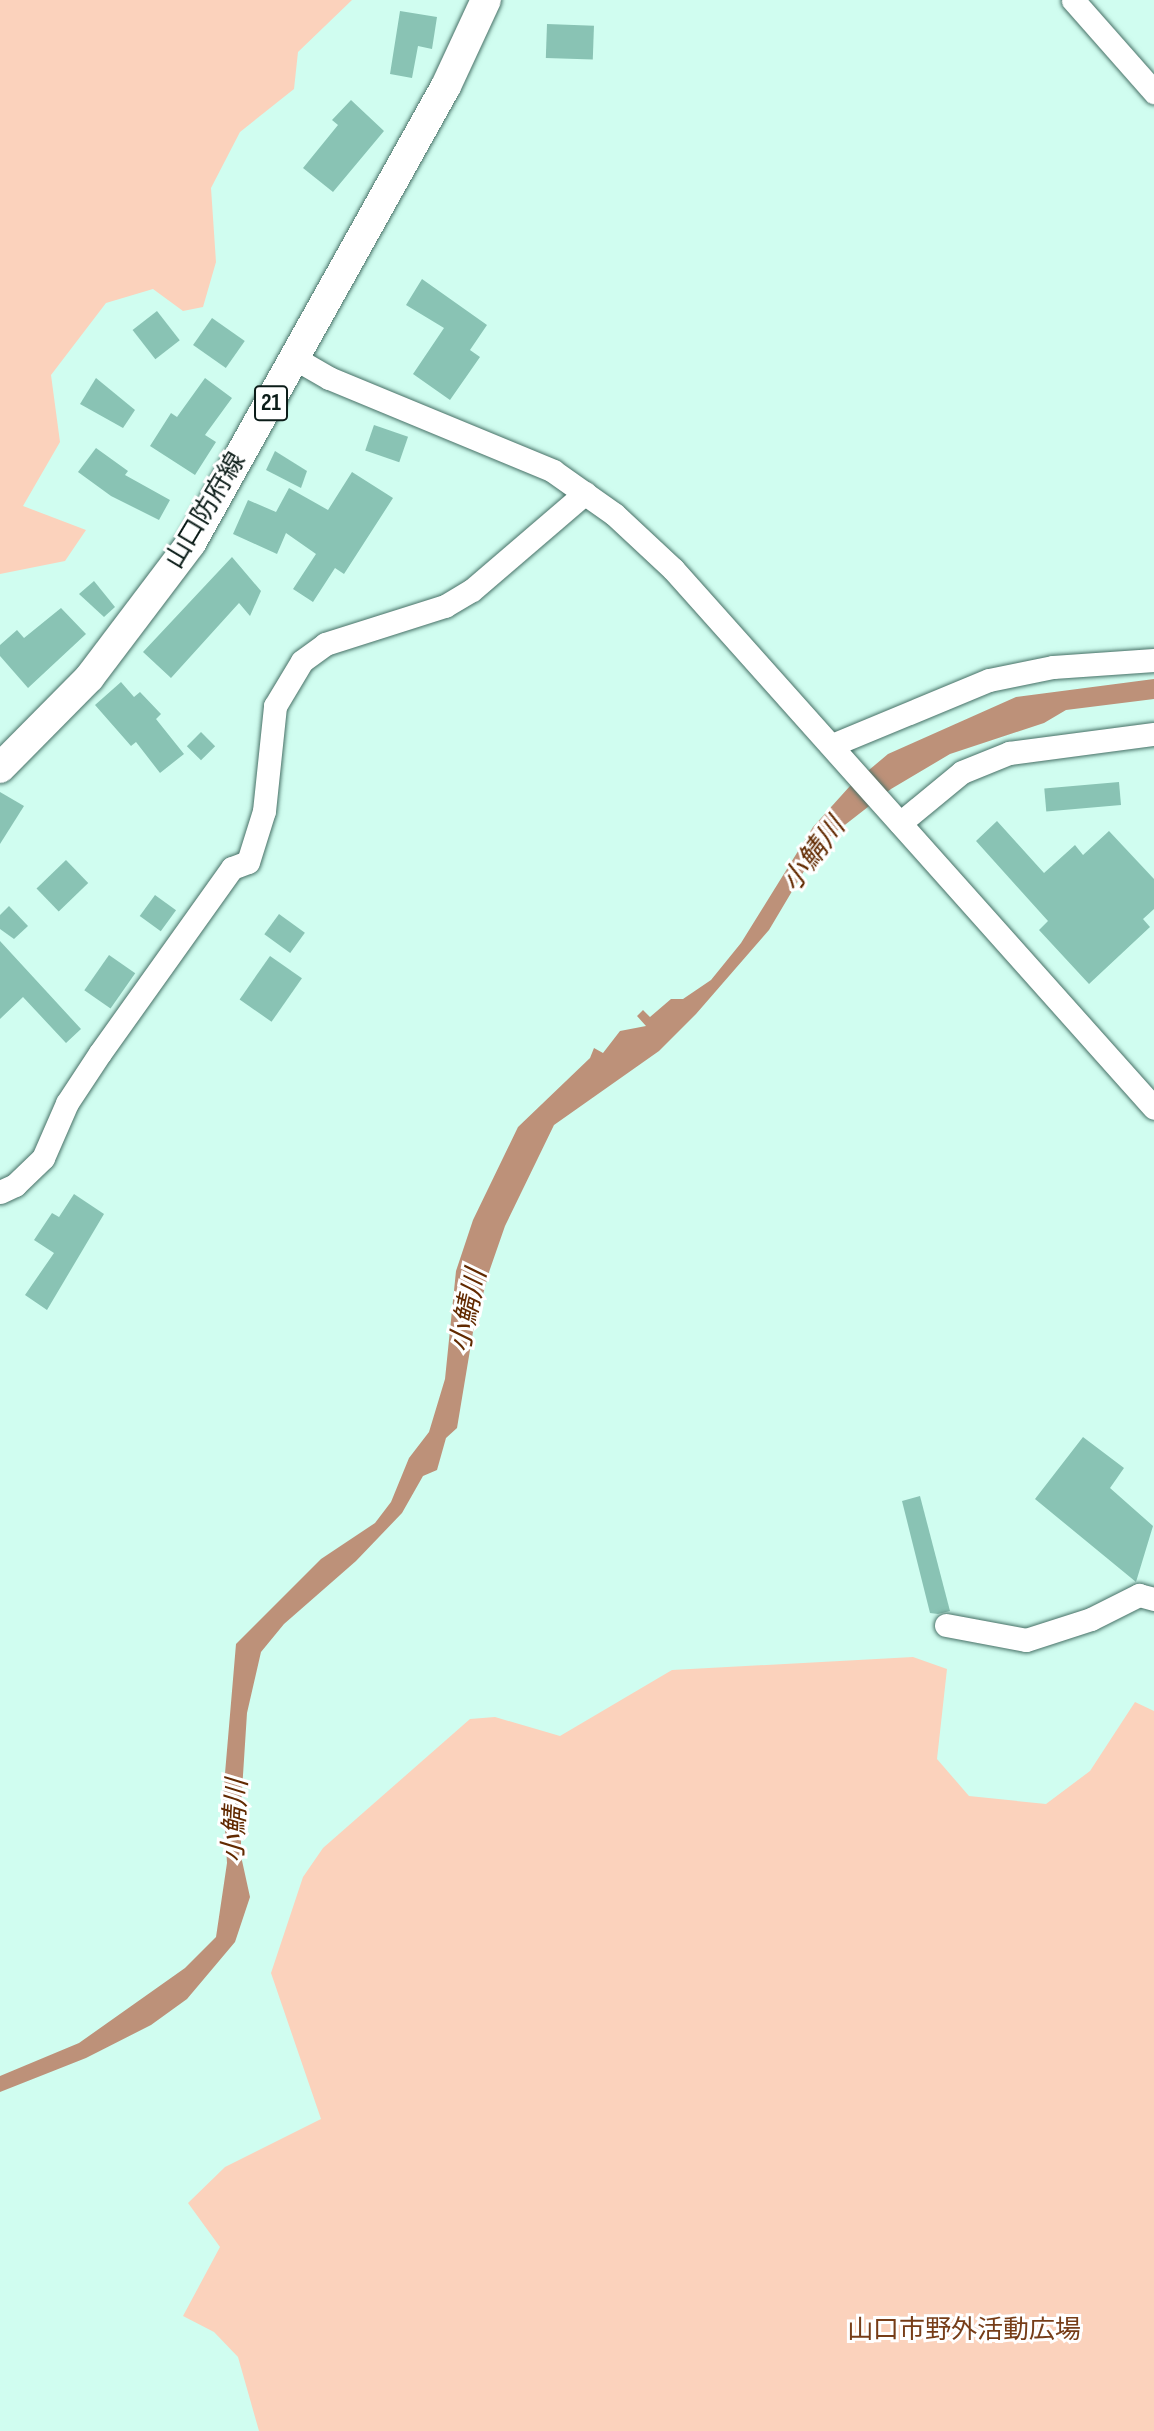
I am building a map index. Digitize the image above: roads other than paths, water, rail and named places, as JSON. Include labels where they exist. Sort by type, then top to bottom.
[{"type":"main road","name":"山口防府線","points":[[0,768],[89,678],[154,595],[191,542],[296,359],[446,86],[486,0]]},
{"type":"street","points":[[1073,0],[1154,92]]},
{"type":"street","points":[[296,359],[342,383],[553,471],[585,493],[673,569],[1154,1108]]},
{"type":"street","points":[[0,1192],[43,1158],[67,1103],[100,1053],[232,868],[248,862],[264,811],[275,706],[302,661],[325,644],[445,606],[472,590],[585,493]]},
{"type":"street","points":[[838,752],[989,680],[1054,667],[1154,660]]},
{"type":"street","points":[[896,818],[962,772],[1009,753],[1154,734]]},
{"type":"street","points":[[946,1625],[1026,1640],[1091,1619],[1139,1595],[1154,1599]]},
{"type":"water","name":"小鯖川","points":[[1154,679],[1154,699],[1066,710],[1044,723],[950,754],[891,789],[832,835],[810,861],[769,930],[696,1014],[659,1051],[554,1125],[505,1226],[489,1272],[473,1332],[457,1428],[446,1438],[437,1470],[423,1476],[402,1513],[356,1561],[284,1624],[261,1652],[247,1713],[241,1806],[241,1856],[250,1897],[235,1942],[187,1999],[151,2025],[86,2058],[0,2092],[0,2076],[79,2043],[185,1968],[216,1937],[227,1863],[223,1797],[236,1644],[321,1559],[375,1523],[391,1502],[409,1458],[429,1432],[445,1379],[456,1271],[473,1220],[518,1127],[590,1058],[594,1048],[603,1053],[620,1031],[646,1026],[637,1016],[643,1010],[650,1017],[671,999],[683,999],[711,980],[741,943],[813,827],[850,786],[888,754],[1016,697]]},
{"type":"park label","name":"山口市野外活動広場","points":[[964,2331]]}]
